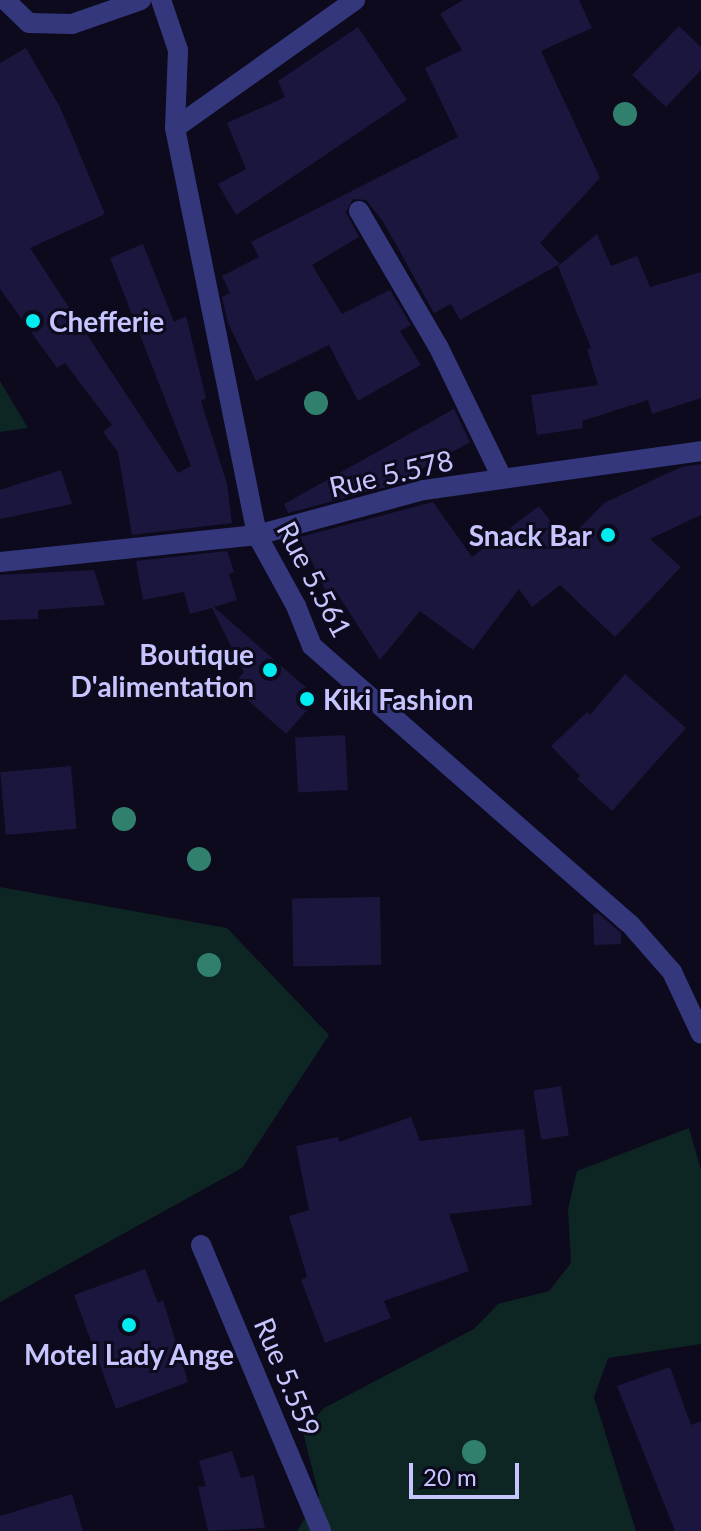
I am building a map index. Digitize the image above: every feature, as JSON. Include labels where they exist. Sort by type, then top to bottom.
[{"type":"street","points":[[5,0],[29,23],[72,24],[141,0]]},
{"type":"street","name":"Rue 5.561","points":[[161,0],[178,50],[175,128],[257,535],[296,606],[312,646],[630,924],[672,972],[701,1034]]},
{"type":"street","points":[[175,128],[355,0]]},
{"type":"street","points":[[359,211],[438,346],[502,478]]},
{"type":"street","name":"Rue 5.578","points":[[0,562],[257,535],[424,490],[701,451]]},
{"type":"street","name":"Rue 5.559","points":[[201,1245],[321,1531]]},
{"type":"green space","points":[[0,381],[28,428],[0,432]]},
{"type":"green space","points":[[0,887],[227,928],[329,1035],[242,1168],[0,1302]]},
{"type":"green space","points":[[689,1128],[701,1170],[701,1344],[608,1358],[594,1397],[636,1531],[297,1531],[319,1496],[303,1432],[324,1408],[474,1329],[498,1304],[549,1291],[571,1263],[568,1209],[577,1171]]},
{"type":"building","points":[[463,0],[579,0],[592,28],[541,51],[600,178],[540,243],[560,264],[460,320],[451,304],[434,313],[384,223],[366,200],[353,199],[346,212],[359,237],[312,265],[342,314],[390,290],[411,325],[400,331],[421,365],[358,401],[329,345],[256,381],[228,323],[222,297],[230,293],[222,276],[259,257],[251,242],[458,137],[425,68],[462,50],[440,14]]},
{"type":"building","points":[[679,26],[701,47],[701,70],[666,107],[632,75]]},
{"type":"building","points":[[358,27],[407,100],[236,215],[218,184],[246,169],[227,123],[285,97],[278,81]]},
{"type":"building","points":[[26,48],[60,107],[105,214],[30,248],[178,473],[191,466],[110,258],[143,244],[174,322],[186,316],[206,398],[201,401],[227,484],[232,523],[132,535],[118,452],[103,432],[112,425],[65,363],[57,368],[0,289],[0,63]]},
{"type":"building","points":[[597,234],[611,266],[637,256],[650,287],[701,272],[701,398],[652,414],[648,400],[582,421],[583,428],[537,435],[531,395],[598,385],[587,349],[591,348],[558,266]]},
{"type":"building","points":[[454,409],[470,442],[413,474],[417,479],[288,513],[284,504]]},
{"type":"building","points":[[701,464],[701,515],[650,539],[681,567],[615,637],[560,585],[532,607],[519,589],[473,650],[420,611],[380,660],[337,593],[329,598],[300,537],[433,502],[472,557],[539,506],[566,542],[604,503],[681,467]]},
{"type":"building","points":[[61,470],[72,504],[0,519],[0,490]]},
{"type":"building","points":[[227,551],[234,572],[229,574],[237,600],[214,607],[318,698],[286,734],[232,686],[244,672],[212,608],[190,614],[184,592],[143,600],[136,561]]},
{"type":"building","points":[[94,570],[105,605],[38,610],[38,619],[0,620],[0,575]]},
{"type":"building","points":[[625,674],[686,728],[612,811],[577,779],[580,776],[551,746],[587,712],[590,715]]},
{"type":"building","points":[[345,735],[348,790],[298,793],[295,738]]},
{"type":"building","points":[[71,766],[76,829],[6,835],[0,772]]},
{"type":"building","points":[[380,897],[381,965],[293,967],[292,899]]},
{"type":"building","points":[[598,913],[621,933],[621,944],[594,945],[593,914]]},
{"type":"building","points":[[561,1086],[569,1135],[541,1140],[533,1090]]},
{"type":"building","points":[[411,1117],[420,1141],[524,1129],[532,1205],[449,1214],[469,1271],[384,1301],[391,1318],[325,1343],[301,1280],[307,1277],[289,1216],[309,1210],[296,1146],[338,1137],[339,1142]]},
{"type":"building","name":"Motel Lady Ange","points":[[145,1269],[158,1303],[163,1300],[188,1382],[116,1409],[74,1295]]},
{"type":"building","points":[[670,1367],[691,1425],[701,1421],[701,1531],[675,1531],[617,1386]]},
{"type":"building","points":[[232,1451],[241,1478],[254,1475],[265,1528],[208,1531],[198,1487],[206,1486],[199,1461]]},
{"type":"building","points":[[72,1494],[83,1531],[0,1531],[0,1516]]},
{"type":"place","name":"Chefferie","points":[[33,321]]},
{"type":"place","name":"Snack Bar","points":[[608,535]]},
{"type":"place","name":"Boutique D'alimentation","points":[[270,670]]},
{"type":"place","name":"Kiki Fashion","points":[[307,699]]},
{"type":"place","name":"Motel Lady Ange","points":[[129,1325]]}]
